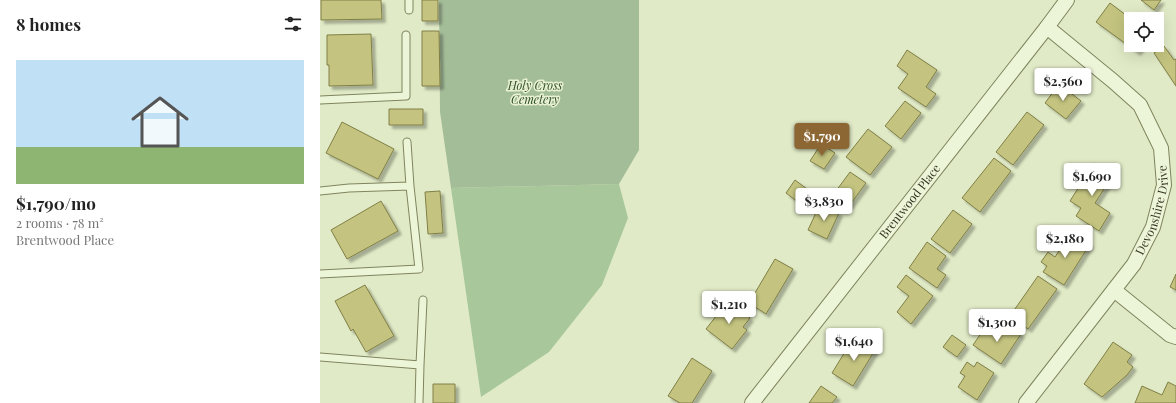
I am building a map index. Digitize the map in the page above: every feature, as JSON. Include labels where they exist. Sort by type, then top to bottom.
[{"type":"street","name":"Brentwood Place","points":[[752,403],[1067,0]]},
{"type":"street","name":"Devonshire Drive","points":[[1026,403],[1134,264],[1153,227],[1164,185],[1161,148],[1140,105],[1047,27]]},
{"type":"street","points":[[1114,290],[1170,335],[1176,337]]},
{"type":"lane","points":[[409,0],[409,10]]},
{"type":"lane","points":[[320,100],[406,96],[406,35]]},
{"type":"lane","points":[[320,274],[419,269],[407,142]]},
{"type":"lane","points":[[320,191],[349,188],[410,186]]},
{"type":"lane","points":[[419,403],[423,300]]},
{"type":"lane","points":[[320,357],[420,366]]},
{"type":"green space","name":"Holy Cross Cemetery","points":[[439,0],[639,0],[639,150],[619,184],[451,188],[440,112]]},
{"type":"green space","points":[[619,184],[628,218],[602,285],[549,352],[481,397],[451,188]]},
{"type":"building","points":[[321,0],[381,0],[382,19],[321,20]]},
{"type":"building","points":[[422,0],[438,0],[438,21],[422,21]]},
{"type":"building","points":[[1141,0],[1161,0],[1154,10]]},
{"type":"building","points":[[1110,3],[1124,14],[1124,42],[1096,22]]},
{"type":"building","points":[[422,31],[439,31],[440,86],[422,86]]},
{"type":"building","points":[[371,34],[373,85],[329,86],[327,35]]},
{"type":"building","points":[[1164,46],[1174,60],[1176,59],[1176,86],[1154,53],[1164,52]]},
{"type":"building","points":[[907,50],[937,70],[926,87],[936,94],[926,107],[898,88],[908,74],[897,66]]},
{"type":"building","points":[[1059,84],[1081,101],[1066,119],[1045,103]]},
{"type":"building","points":[[905,101],[921,113],[901,139],[885,126]]},
{"type":"building","points":[[389,109],[423,109],[423,125],[389,125]]},
{"type":"building","points":[[1027,112],[1044,125],[1013,165],[996,152]]},
{"type":"building","points":[[342,122],[394,149],[378,179],[326,153]]},
{"type":"building","points":[[868,129],[892,147],[870,175],[846,157]]},
{"type":"building","points":[[821,144],[835,153],[824,169],[810,161]]},
{"type":"building","points":[[994,158],[1011,171],[980,212],[962,198]]},
{"type":"building","points":[[1094,163],[1113,175],[1095,203],[1110,213],[1099,231],[1076,216],[1081,208],[1070,201]]},
{"type":"building","points":[[850,172],[866,183],[849,206],[833,195]]},
{"type":"building","points":[[795,180],[807,189],[798,202],[786,193]]},
{"type":"building","points":[[440,191],[443,233],[428,234],[425,192]]},
{"type":"building","points":[[381,201],[398,231],[347,259],[331,230]]},
{"type":"building","points":[[820,204],[839,213],[827,239],[808,230]]},
{"type":"building","points":[[953,210],[972,224],[950,253],[931,239]]},
{"type":"building","points":[[1071,232],[1090,244],[1064,285],[1043,272],[1047,266],[1041,262],[1048,252],[1055,257]]},
{"type":"building","points":[[927,242],[946,256],[937,269],[946,275],[937,288],[909,268]]},
{"type":"building","points":[[775,259],[793,269],[766,314],[749,303]]},
{"type":"building","points":[[1176,274],[1176,290],[1170,287]]},
{"type":"building","points":[[906,275],[933,296],[911,324],[897,312],[909,296],[897,287]]},
{"type":"building","points":[[1038,276],[1057,289],[1028,329],[1010,316]]},
{"type":"building","points":[[365,285],[394,336],[366,352],[353,329],[351,331],[335,301]]},
{"type":"building","points":[[728,301],[750,318],[743,327],[747,330],[732,349],[706,329]]},
{"type":"building","points":[[1007,324],[1021,334],[1001,364],[973,345],[986,326],[999,335]]},
{"type":"building","points":[[952,335],[966,345],[957,357],[943,347]]},
{"type":"building","points":[[854,337],[875,350],[853,386],[832,373]]},
{"type":"building","points":[[1113,342],[1132,355],[1127,362],[1133,367],[1127,375],[1102,397],[1084,384]]},
{"type":"building","points":[[692,358],[712,371],[692,403],[680,403],[668,396]]},
{"type":"building","points":[[967,362],[974,367],[977,362],[994,373],[977,400],[958,387],[965,376],[960,373]]},
{"type":"building","points":[[1168,382],[1176,386],[1176,403],[1135,403],[1142,386],[1162,395]]},
{"type":"building","points":[[433,384],[455,384],[455,403],[433,403]]},
{"type":"building","points":[[821,386],[837,397],[832,403],[809,403]]}]
